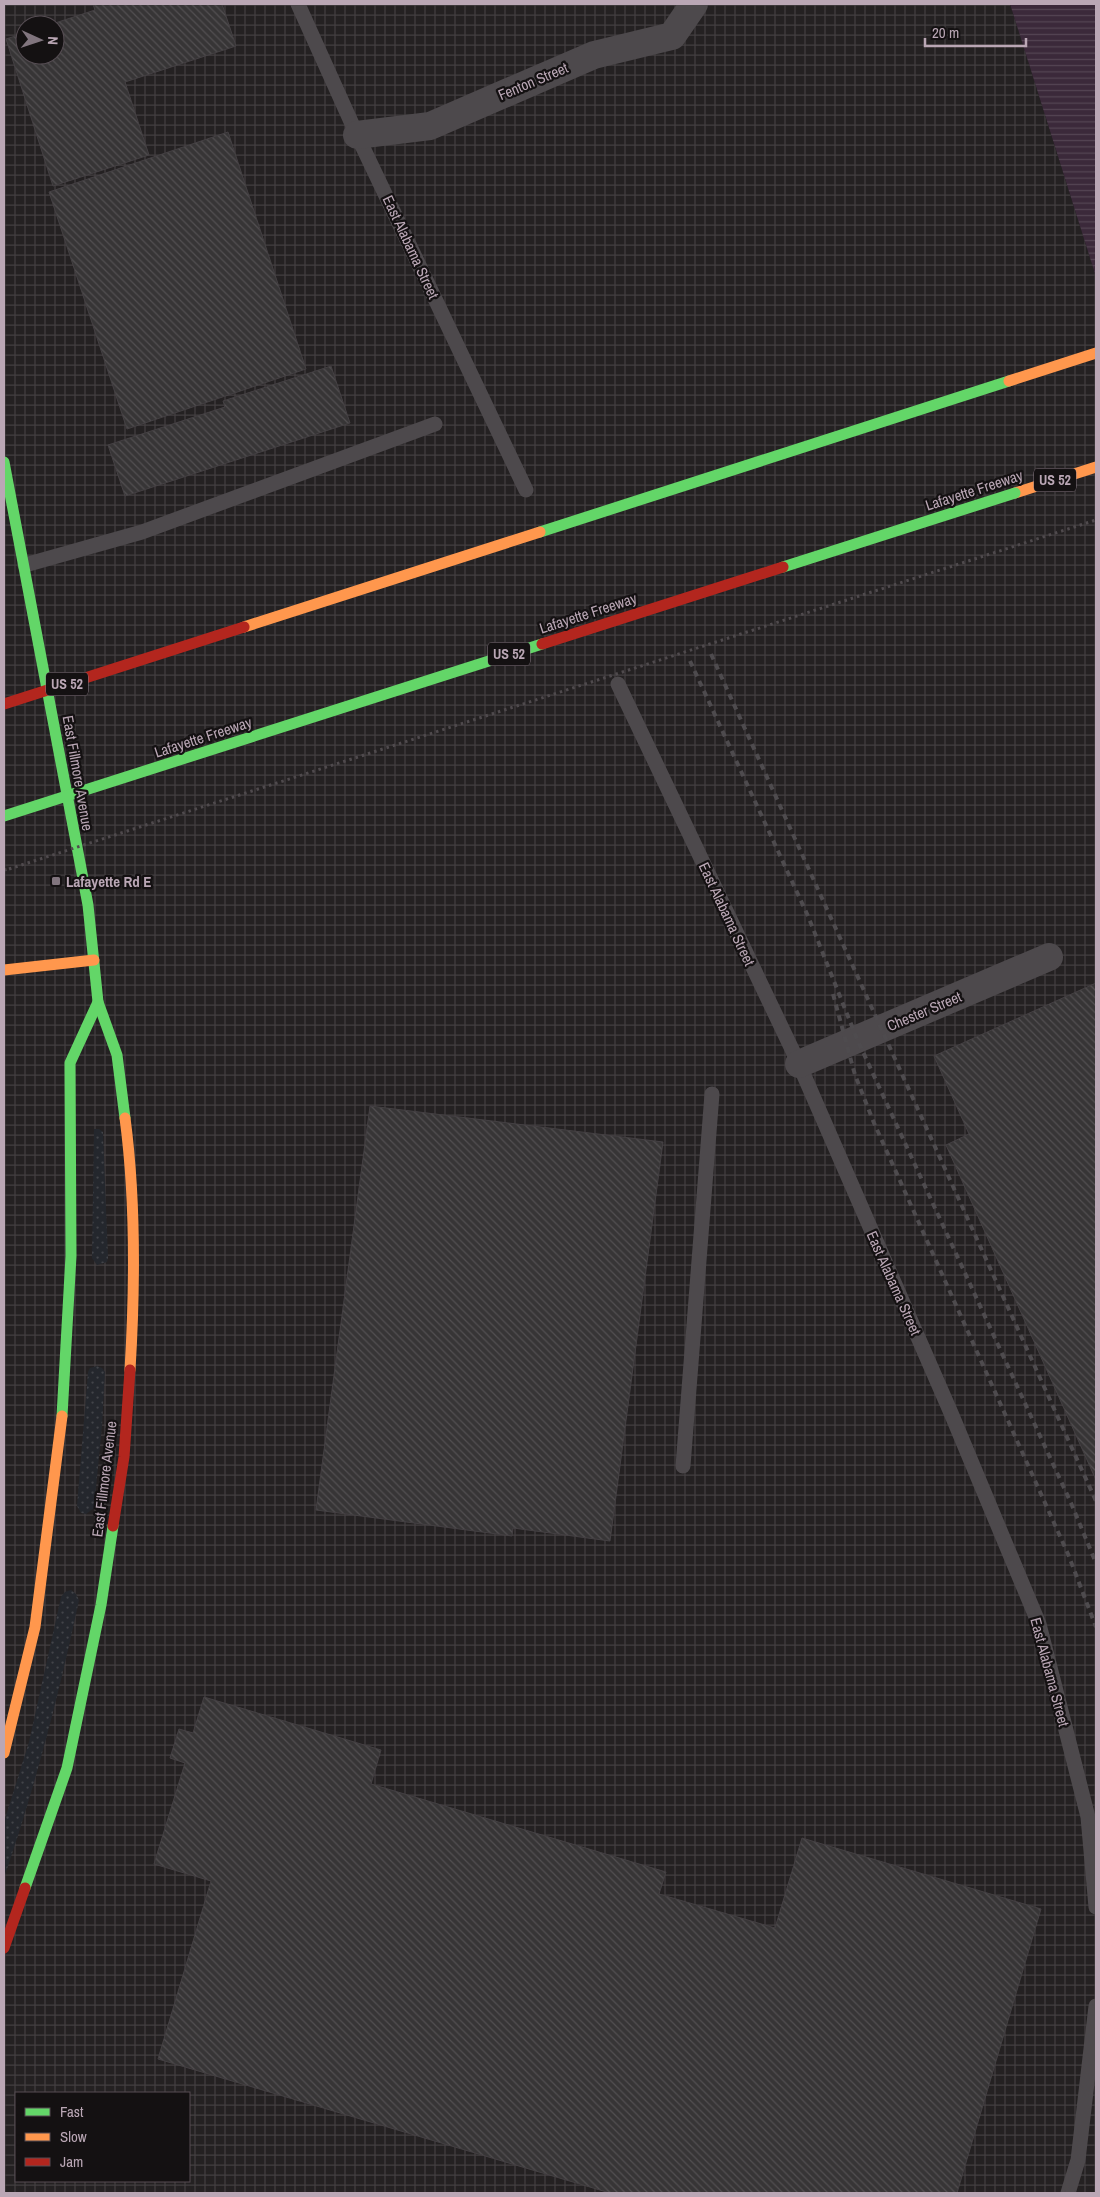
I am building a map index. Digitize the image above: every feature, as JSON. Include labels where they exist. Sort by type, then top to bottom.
[{"type":"main road","name":"US 52","points":[[4,704],[1096,353]]},
{"type":"main road","name":"East Fillmore Avenue","points":[[4,462],[88,905],[98,1002],[117,1055],[130,1153],[134,1302],[124,1457],[102,1605],[67,1768],[4,1948]]},
{"type":"main road","name":"Lafayette Freeway","points":[[4,816],[1096,467]]},
{"type":"main road","points":[[23,686],[131,663]]},
{"type":"main road","points":[[4,970],[94,960]]},
{"type":"main road","points":[[4,1753],[35,1627],[61,1434],[71,1256],[70,1063],[98,1002]]},
{"type":"street","name":"Fenton Street","points":[[357,135],[430,126],[594,55],[672,36],[694,4]]},
{"type":"street","name":"Chester Street","points":[[799,1064],[1049,956]]},
{"type":"lane","name":"East Alabama Street","points":[[298,4],[357,135],[526,490]]},
{"type":"lane","points":[[25,565],[142,532],[435,424]]},
{"type":"lane","name":"East Alabama Street","points":[[618,684],[799,1064],[951,1413],[1039,1624],[1088,1816],[1096,1907]]},
{"type":"lane","points":[[683,1466],[712,1094]]},
{"type":"lane","points":[[1068,2193],[1078,2160],[1096,2006]]},
{"type":"path","points":[[4,870],[1096,520]]},
{"type":"shaded area","points":[[4,4],[1010,4],[1096,277],[1096,2193],[4,2193]]},
{"type":"shaded area","points":[[1010,4],[1096,4],[1096,277]]},
{"type":"shaded area","points":[[94,1129],[99,1129],[103,1132],[108,1258],[107,1262],[97,1265],[92,1258]]},
{"type":"shaded area","points":[[97,1366],[105,1372],[102,1426],[94,1508],[86,1514],[81,1513],[77,1506],[88,1372],[90,1368]]},
{"type":"shaded area","points":[[71,1590],[79,1600],[63,1671],[46,1740],[4,1878],[4,1822],[29,1742],[61,1597],[65,1592]]},
{"type":"building","points":[[93,4],[222,4],[236,46],[125,82],[149,155],[53,186],[6,39],[15,36],[15,65],[65,65],[65,20],[95,10]]},
{"type":"building","points":[[228,132],[306,369],[127,429],[49,192]]},
{"type":"building","points":[[331,366],[350,423],[125,496],[108,445],[225,407],[223,401]]},
{"type":"building","points":[[1096,983],[1096,1480],[946,1145],[969,1134],[934,1056]]},
{"type":"building","points":[[370,1106],[663,1142],[610,1541],[513,1528],[512,1536],[316,1510]]},
{"type":"building","points":[[204,1697],[381,1750],[371,1784],[666,1872],[659,1894],[775,1928],[802,1838],[1041,1909],[957,2193],[610,2193],[158,2059],[211,1881],[154,1864],[185,1763],[170,1758],[179,1729],[193,1733]]},
{"type":"railway","points":[[711,654],[1096,1501]]},
{"type":"railway","points":[[690,661],[808,916],[857,1039],[1071,1503],[1096,1563]]},
{"type":"railway","points":[[833,994],[855,1075],[874,1123],[1068,1554],[1096,1627]]},
{"type":"traffic: fast","points":[[540,532],[1009,381]]},
{"type":"traffic: fast","points":[[4,462],[88,905],[98,1002],[117,1055],[125,1118]]},
{"type":"traffic: fast","points":[[783,567],[1015,493]]},
{"type":"traffic: fast","points":[[4,816],[542,644]]},
{"type":"traffic: fast","points":[[62,1416],[71,1256],[70,1063],[98,1002]]},
{"type":"traffic: fast","points":[[25,1888],[67,1768],[101,1605],[113,1526]]},
{"type":"traffic: slow","points":[[1009,381],[1096,353]]},
{"type":"traffic: slow","points":[[1015,493],[1096,467]]},
{"type":"traffic: slow","points":[[244,627],[540,532]]},
{"type":"traffic: slow","points":[[4,970],[94,960]]},
{"type":"traffic: slow","points":[[125,1118],[129,1149],[134,1244],[130,1370]]},
{"type":"traffic: slow","points":[[4,1753],[35,1627],[62,1416]]},
{"type":"traffic: jam","points":[[542,644],[783,567]]},
{"type":"traffic: jam","points":[[4,704],[244,627]]},
{"type":"traffic: jam","points":[[113,1526],[124,1457],[130,1370]]},
{"type":"traffic: jam","points":[[4,1948],[25,1888]]},
{"type":"place","name":"Lafayette Rd E","points":[[56,881]]}]
